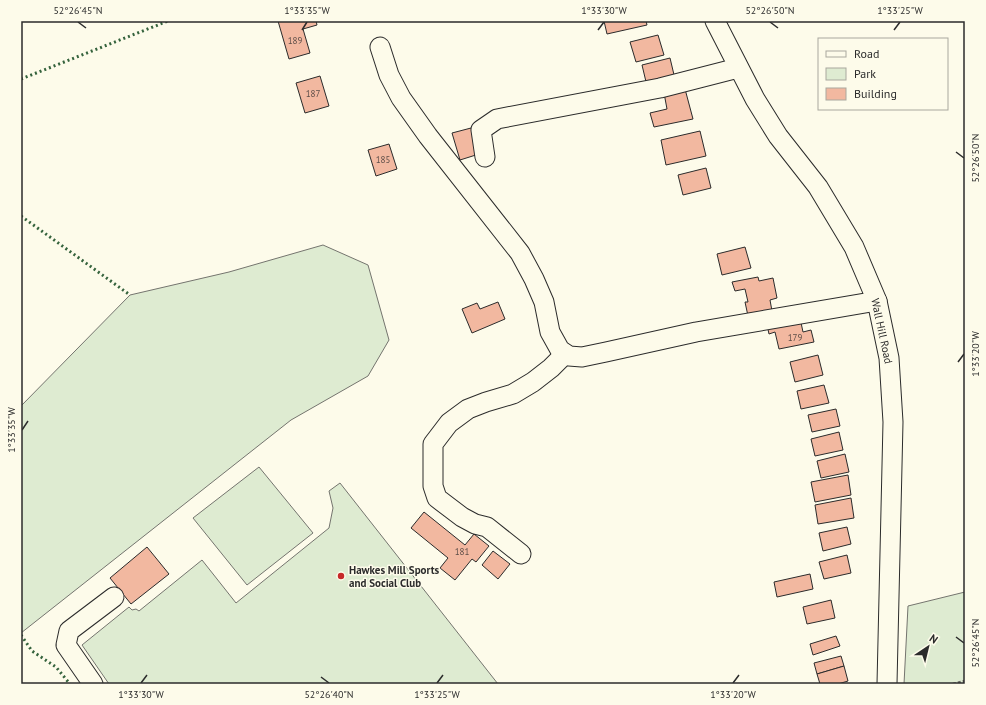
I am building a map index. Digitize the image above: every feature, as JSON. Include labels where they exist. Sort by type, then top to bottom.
[{"type":"street","name":"Wall Hill Road","points":[[715,21],[755,99],[778,136],[818,187],[854,247],[877,301],[889,358],[894,422],[887,684]]},
{"type":"street","points":[[380,47],[389,74],[401,98],[428,136],[520,253],[544,302],[550,332],[560,350],[564,354],[569,356],[590,355],[696,332],[877,301]]},
{"type":"street","points":[[485,157],[481,130],[497,119],[660,88],[738,68]]},
{"type":"street","points":[[521,554],[487,528],[462,517],[437,498],[433,486],[433,444],[449,423],[468,409],[513,394],[533,382],[551,368],[564,354]]},
{"type":"street","points":[[93,684],[66,645],[69,631],[114,597]]},
{"type":"path","points":[[953,684],[965,681]]},
{"type":"green space","points":[[323,245],[368,265],[389,340],[368,376],[291,420],[21,633],[21,406],[130,295],[229,272]]},
{"type":"green space","points":[[259,467],[313,533],[247,585],[193,518]]},
{"type":"green space","name":"Hawkes Mill Sports and Social Club","points":[[340,483],[498,684],[109,684],[82,645],[129,607],[132,610],[136,609],[139,611],[202,560],[236,603],[329,528],[333,508],[329,491]]},
{"type":"green space","points":[[965,592],[965,684],[904,684],[908,606]]},
{"type":"building","points":[[278,21],[316,21],[317,25],[303,29],[310,53],[289,59]]},
{"type":"building","points":[[604,21],[646,21],[647,25],[607,34]]},
{"type":"building","points":[[658,35],[664,55],[636,62],[630,42]]},
{"type":"building","points":[[670,58],[675,79],[647,86],[642,65]]},
{"type":"building","points":[[320,76],[329,106],[305,113],[296,83]]},
{"type":"building","points":[[685,89],[693,119],[654,127],[650,113],[667,109],[664,93]]},
{"type":"building","points":[[471,128],[479,154],[460,160],[452,133]]},
{"type":"building","points":[[700,131],[706,156],[666,165],[661,140]]},
{"type":"building","points":[[389,144],[397,169],[376,176],[368,150]]},
{"type":"building","points":[[706,168],[711,188],[683,195],[678,175]]},
{"type":"building","points":[[745,247],[751,268],[722,275],[717,254]]},
{"type":"building","points":[[758,277],[759,281],[773,278],[777,298],[770,300],[772,311],[748,316],[745,302],[748,302],[745,289],[735,291],[732,282]]},
{"type":"building","points":[[498,302],[505,319],[472,333],[462,309],[477,303],[480,309]]},
{"type":"building","points":[[800,318],[803,332],[811,330],[814,342],[779,349],[775,332],[769,334],[767,325]]},
{"type":"building","points":[[818,355],[823,375],[795,382],[790,362]]},
{"type":"building","points":[[824,385],[829,403],[801,409],[797,391]]},
{"type":"building","points":[[836,409],[840,426],[812,432],[808,415]]},
{"type":"building","points":[[839,432],[843,450],[815,456],[811,439]]},
{"type":"building","points":[[845,454],[849,472],[821,478],[817,461]]},
{"type":"building","points":[[848,475],[851,495],[815,502],[811,482]]},
{"type":"building","points":[[851,498],[854,518],[818,524],[815,505]]},
{"type":"building","points":[[424,512],[465,545],[474,534],[489,546],[476,562],[472,559],[455,580],[440,568],[448,558],[411,528]]},
{"type":"building","points":[[847,527],[851,544],[823,551],[819,533]]},
{"type":"building","points":[[147,547],[169,574],[131,604],[110,578]]},
{"type":"building","points":[[493,551],[510,564],[498,579],[482,565]]},
{"type":"building","points":[[847,555],[851,573],[824,579],[819,562]]},
{"type":"building","points":[[810,574],[813,589],[777,597],[774,582]]},
{"type":"building","points":[[831,600],[835,618],[807,624],[803,607]]},
{"type":"building","points":[[836,636],[840,646],[813,655],[810,644]]},
{"type":"building","points":[[841,656],[844,666],[817,674],[814,663]]},
{"type":"building","points":[[844,666],[848,681],[838,684],[820,684],[817,674]]},
{"type":"hedge","points":[[21,79],[168,21]]},
{"type":"hedge","points":[[21,216],[130,295]]},
{"type":"hedge","points":[[21,635],[32,651],[56,667],[70,684]]},
{"type":"place","name":"Hawkes Mill Sports and Social Club","points":[[341,576]]}]
